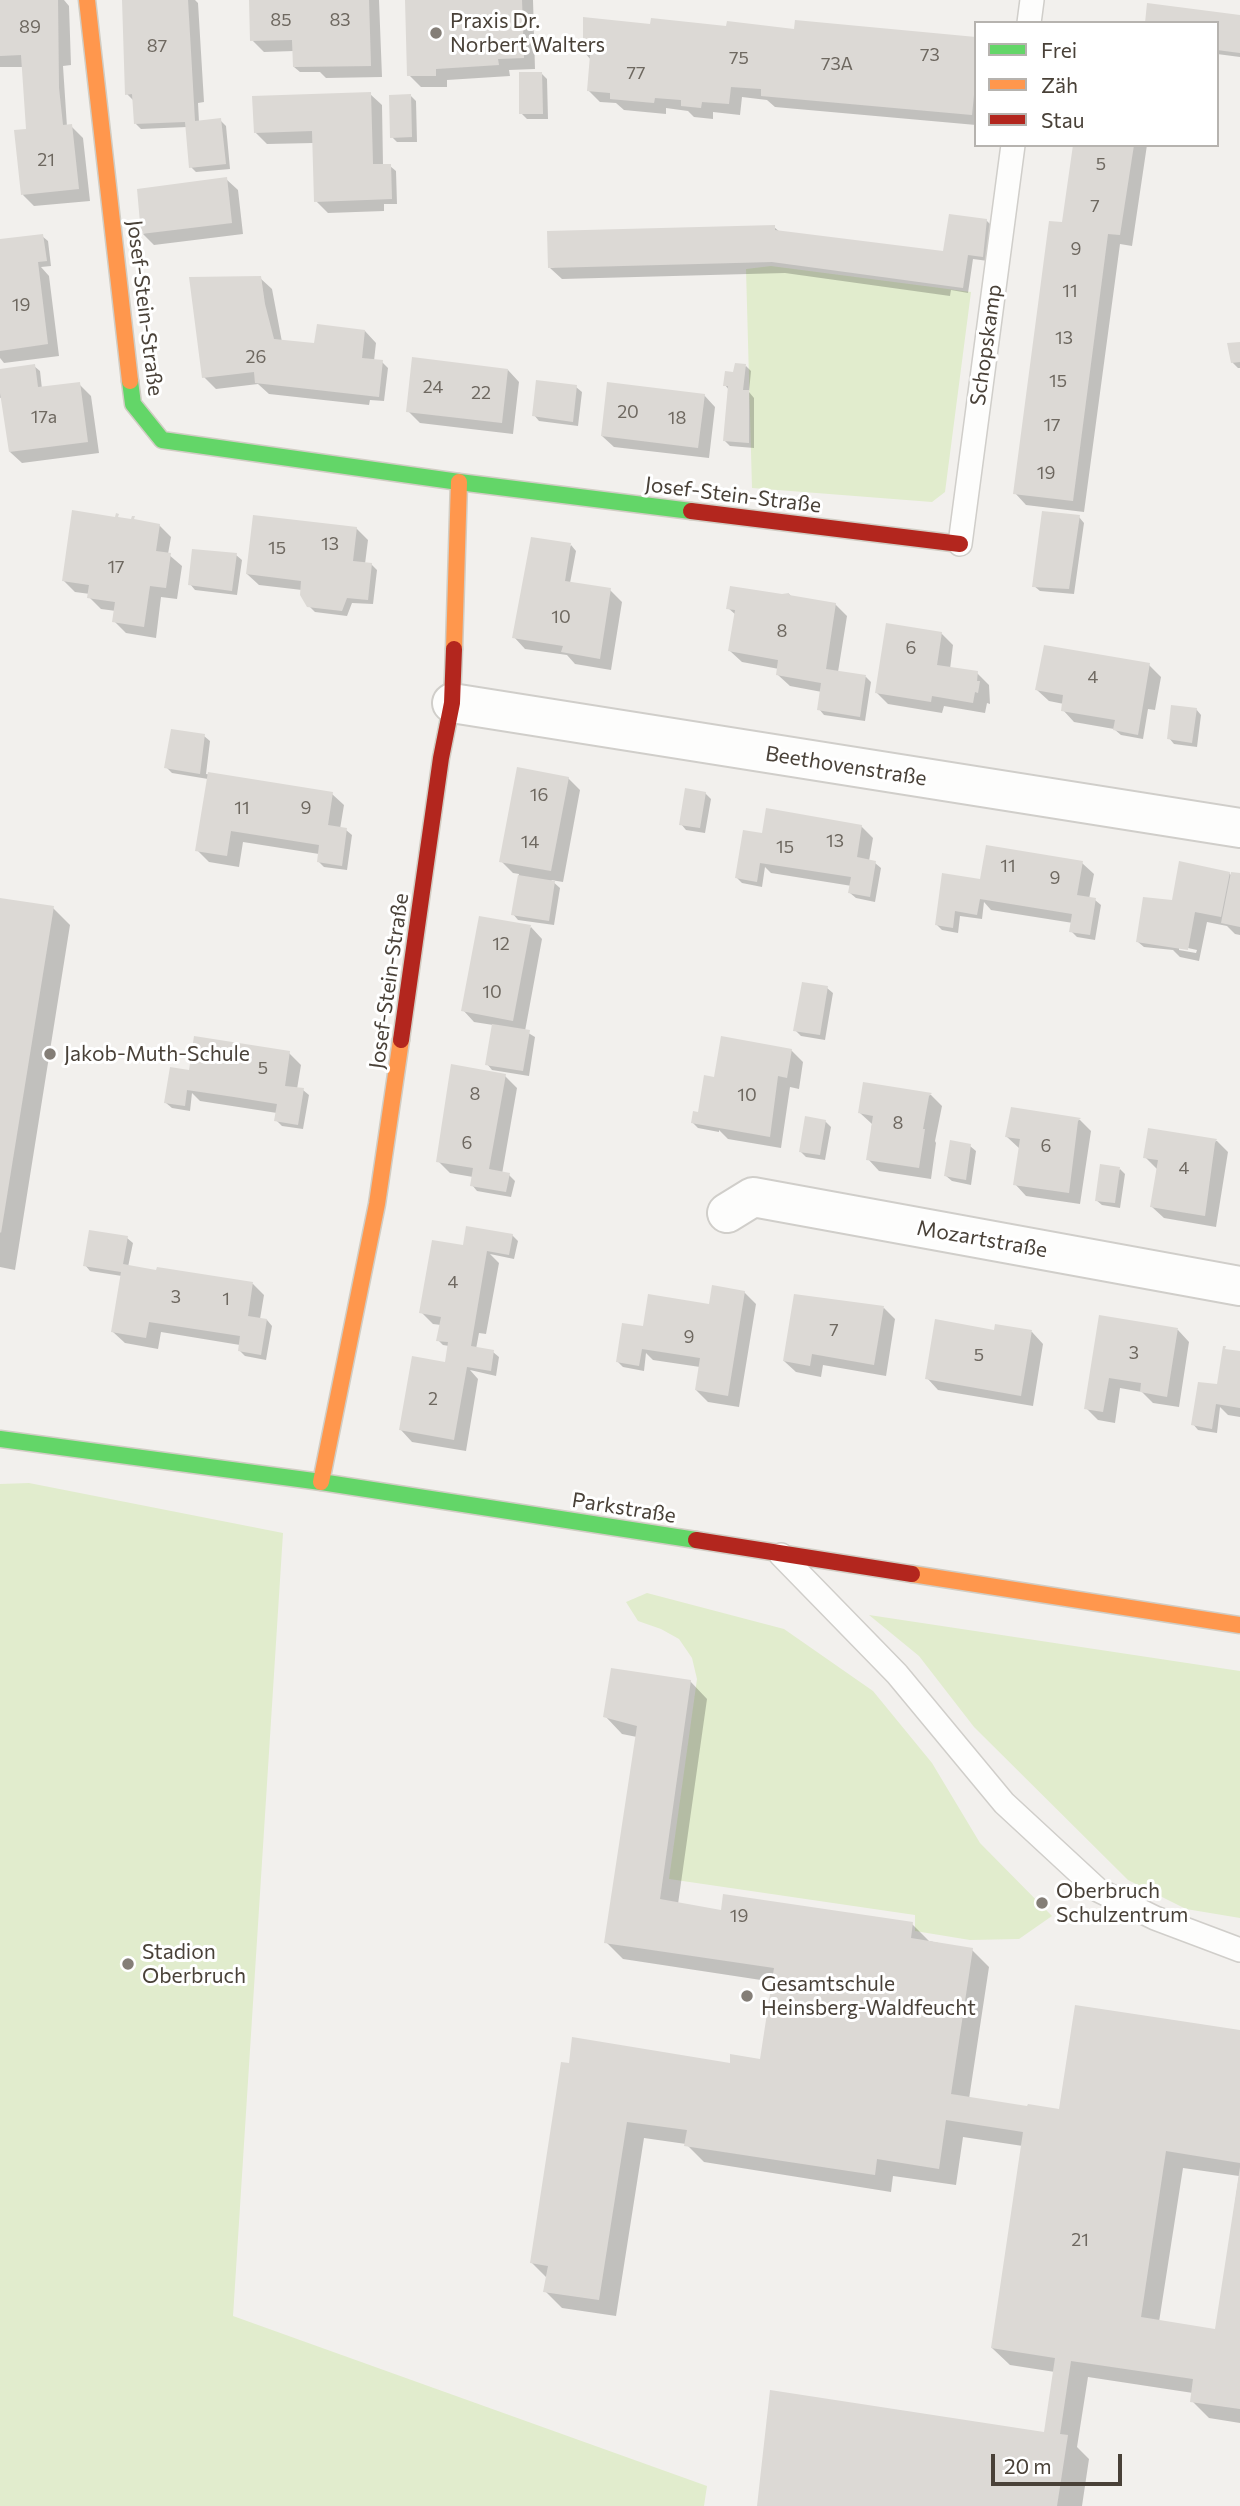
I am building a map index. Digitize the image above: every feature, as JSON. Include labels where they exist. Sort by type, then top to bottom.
[{"type":"street","name":"Josef-Stein-Straße","points":[[87,0],[133,404],[162,440],[459,482],[960,544]]},
{"type":"street","name":"Josef-Stein-Straße","points":[[321,1482],[377,1204],[441,758],[452,703],[459,482]]},
{"type":"street","name":"Beethovenstraße","points":[[452,703],[1240,828]]},
{"type":"street","name":"Mozartstraße","points":[[727,1213],[753,1197],[1240,1286]]},
{"type":"street","name":"Parkstraße","points":[[0,1440],[321,1482],[1240,1625]]},
{"type":"lane","points":[[1029,21],[1032,0]]},
{"type":"lane","name":"Schopskamp","points":[[960,544],[1013,147]]},
{"type":"lane","points":[[780,1554],[897,1674],[1004,1803],[1098,1890],[1155,1918],[1240,1950]]},
{"type":"green space","points":[[771,266],[971,292],[945,492],[932,502],[752,488],[746,269]]},
{"type":"green space","name":"Stadion Oberbruch","points":[[29,1483],[283,1533],[233,2316],[707,2486],[704,2506],[0,2506],[0,1484]]},
{"type":"green space","points":[[647,1593],[784,1629],[873,1691],[932,1763],[980,1843],[1052,1916],[1019,1939],[970,1940],[915,1931],[915,1915],[669,1879],[697,1679],[692,1658],[679,1639],[638,1621],[626,1602]]},
{"type":"green space","points":[[869,1615],[1240,1671],[1240,1918],[1186,1909],[1128,1880],[974,1727],[919,1656]]},
{"type":"building","points":[[0,0],[58,0],[59,88],[63,125],[72,124],[79,189],[21,195],[14,130],[26,129],[21,55],[0,56]]},
{"type":"building","points":[[122,0],[188,0],[195,121],[221,118],[226,164],[189,168],[185,122],[134,124],[132,94],[125,95]]},
{"type":"building","points":[[249,0],[369,0],[371,66],[293,67],[292,40],[250,41]]},
{"type":"building","points":[[405,0],[522,0],[524,58],[498,59],[499,65],[436,69],[436,76],[407,76]]},
{"type":"building","points":[[1147,3],[1240,15],[1240,53],[1219,50],[1219,21],[1145,21]]},
{"type":"building","points":[[583,17],[650,24],[651,18],[726,26],[727,21],[794,29],[795,20],[974,37],[972,115],[761,96],[761,89],[731,87],[729,104],[702,102],[701,108],[681,106],[681,100],[655,98],[654,103],[610,99],[610,93],[587,91],[590,55],[583,54]]},
{"type":"building","points":[[519,72],[542,72],[543,114],[519,114]]},
{"type":"building","points":[[371,92],[373,164],[391,164],[392,199],[314,202],[312,131],[254,133],[252,96]]},
{"type":"building","points":[[411,94],[412,137],[390,138],[389,95]]},
{"type":"building","points":[[1073,147],[1134,147],[1120,235],[1108,234],[1073,501],[1013,494],[1049,221],[1062,222]]},
{"type":"building","points":[[227,177],[232,223],[141,234],[137,189]]},
{"type":"building","points":[[949,214],[987,219],[983,257],[968,255],[963,288],[772,262],[548,268],[547,231],[775,225],[775,230],[943,251]]},
{"type":"building","points":[[43,234],[47,261],[38,262],[48,344],[0,351],[0,239]]},
{"type":"building","points":[[261,276],[274,339],[314,343],[317,324],[365,330],[362,358],[383,360],[379,397],[255,383],[254,372],[202,378],[189,277]]},
{"type":"building","points":[[1240,342],[1240,362],[1231,363],[1227,343]]},
{"type":"building","points":[[412,357],[508,369],[502,423],[406,412]]},
{"type":"building","points":[[735,363],[746,364],[743,390],[749,390],[749,443],[723,441],[728,386],[723,386],[725,371],[733,372]]},
{"type":"building","points":[[35,364],[38,387],[80,382],[88,442],[9,452],[0,393],[0,369]]},
{"type":"building","points":[[536,380],[577,385],[573,422],[532,416]]},
{"type":"building","points":[[607,382],[705,394],[698,448],[601,436]]},
{"type":"building","points":[[72,510],[115,517],[116,513],[119,514],[118,517],[131,519],[135,516],[134,519],[160,524],[156,551],[171,553],[166,588],[150,586],[144,627],[112,622],[115,602],[87,598],[89,585],[62,581]]},
{"type":"building","points":[[1042,511],[1080,515],[1069,589],[1032,587]]},
{"type":"building","points":[[253,515],[357,527],[353,561],[372,563],[368,600],[347,598],[342,611],[307,607],[300,595],[301,581],[246,574]]},
{"type":"building","points":[[531,537],[571,543],[565,581],[611,588],[600,659],[561,652],[563,646],[512,638]]},
{"type":"building","points":[[192,549],[237,553],[232,591],[188,585]]},
{"type":"building","points":[[730,586],[789,593],[836,603],[826,669],[866,675],[860,717],[817,710],[821,683],[776,675],[778,660],[728,651],[735,610],[726,609]]},
{"type":"building","points":[[886,623],[942,632],[937,665],[978,671],[977,681],[980,681],[973,703],[932,696],[931,702],[875,693]]},
{"type":"building","points":[[1044,645],[1150,663],[1138,735],[1113,730],[1115,720],[1061,711],[1063,695],[1035,690]]},
{"type":"building","points":[[1171,705],[1197,708],[1192,743],[1167,739]]},
{"type":"building","points":[[171,729],[205,734],[200,774],[164,768]]},
{"type":"building","points":[[517,767],[569,777],[551,871],[499,862]]},
{"type":"building","points":[[208,772],[333,792],[328,825],[347,828],[342,866],[317,862],[319,845],[231,831],[227,856],[195,851]]},
{"type":"building","points":[[685,788],[706,792],[700,828],[679,825]]},
{"type":"building","points":[[766,808],[862,825],[857,857],[876,861],[870,897],[848,893],[851,877],[760,863],[757,882],[735,878],[743,830],[762,833]]},
{"type":"building","points":[[986,845],[1083,861],[1077,895],[1096,898],[1090,935],[1069,932],[1072,914],[980,899],[977,915],[955,911],[953,928],[935,925],[942,873],[980,879]]},
{"type":"building","points":[[1179,861],[1230,872],[1221,917],[1195,912],[1188,950],[1136,942],[1143,897],[1172,900]]},
{"type":"building","points":[[1231,872],[1240,873],[1240,927],[1221,923]]},
{"type":"building","points":[[518,875],[555,881],[549,921],[511,915]]},
{"type":"building","points":[[0,898],[54,906],[1,1233],[0,1232]]},
{"type":"building","points":[[479,916],[531,925],[513,1021],[461,1011]]},
{"type":"building","points":[[802,982],[828,986],[820,1035],[793,1031]]},
{"type":"building","points":[[492,1024],[530,1030],[523,1071],[485,1065]]},
{"type":"building","points":[[194,1036],[290,1051],[285,1086],[304,1088],[298,1125],[274,1121],[277,1104],[187,1090],[185,1106],[164,1103],[170,1067],[189,1070]]},
{"type":"building","points":[[721,1036],[792,1049],[787,1078],[778,1076],[770,1137],[691,1123],[693,1111],[698,1112],[704,1075],[714,1077]]},
{"type":"building","points":[[451,1064],[506,1074],[489,1169],[510,1173],[506,1192],[470,1186],[473,1168],[436,1162]]},
{"type":"building","points":[[863,1082],[932,1093],[929,1096],[923,1129],[919,1168],[866,1160],[873,1116],[858,1113]]},
{"type":"building","points":[[1011,1107],[1081,1118],[1078,1121],[1069,1193],[1013,1185],[1020,1139],[1005,1137]]},
{"type":"building","points":[[805,1116],[826,1120],[820,1155],[799,1152]]},
{"type":"building","points":[[1148,1128],[1217,1139],[1205,1216],[1150,1207],[1158,1160],[1143,1158]]},
{"type":"building","points":[[950,1140],[971,1144],[966,1180],[944,1176]]},
{"type":"building","points":[[1100,1164],[1120,1167],[1115,1203],[1095,1201]]},
{"type":"building","points":[[466,1226],[513,1234],[509,1255],[487,1251],[471,1346],[494,1350],[491,1371],[467,1367],[454,1440],[399,1430],[412,1356],[445,1362],[448,1342],[436,1341],[441,1317],[419,1313],[432,1240],[463,1245]]},
{"type":"building","points":[[89,1230],[128,1236],[123,1264],[253,1282],[248,1316],[267,1319],[261,1355],[238,1351],[240,1336],[149,1322],[146,1338],[111,1332],[121,1272],[83,1266]]},
{"type":"building","points":[[712,1285],[745,1291],[728,1396],[695,1390],[700,1358],[642,1349],[639,1366],[616,1362],[622,1323],[643,1326],[648,1294],[709,1304]]},
{"type":"building","points":[[794,1294],[884,1306],[874,1365],[812,1354],[810,1366],[783,1361]]},
{"type":"building","points":[[1099,1315],[1178,1328],[1167,1397],[1140,1392],[1141,1383],[1109,1378],[1103,1412],[1084,1409]]},
{"type":"building","points":[[935,1319],[994,1330],[995,1324],[1032,1330],[1021,1396],[925,1379]]},
{"type":"building","points":[[1223,1346],[1226,1346],[1225,1349],[1240,1351],[1240,1408],[1216,1404],[1212,1429],[1191,1425],[1198,1382],[1217,1384]]},
{"type":"building","points":[[611,1668],[691,1680],[660,1899],[721,1910],[723,1894],[913,1922],[911,1938],[973,1948],[951,2094],[1059,2109],[1075,2005],[1240,2030],[1240,2163],[1166,2151],[1141,2317],[1215,2329],[1240,2167],[1240,2409],[1190,2402],[1193,2379],[1071,2361],[1060,2434],[1068,2435],[1057,2506],[757,2506],[770,2390],[1044,2432],[1055,2358],[991,2348],[1023,2132],[946,2120],[939,2169],[877,2159],[875,2175],[684,2146],[687,2130],[627,2122],[599,2300],[543,2292],[548,2266],[530,2263],[561,2062],[569,2063],[572,2037],[730,2063],[730,2054],[760,2059],[774,1968],[604,1943],[637,1726],[603,1717]]},
{"type":"traffic: fast","points":[[130,381],[133,404],[162,440],[459,482],[691,511]]},
{"type":"traffic: fast","points":[[0,1439],[321,1482],[696,1540]]},
{"type":"traffic: slow","points":[[87,0],[130,381]]},
{"type":"traffic: slow","points":[[454,649],[459,482]]},
{"type":"traffic: slow","points":[[321,1482],[377,1204],[401,1040]]},
{"type":"traffic: slow","points":[[912,1574],[1240,1625]]},
{"type":"traffic: jam","points":[[691,511],[960,544]]},
{"type":"traffic: jam","points":[[401,1040],[441,758],[452,703],[454,649]]},
{"type":"traffic: jam","points":[[696,1540],[912,1574]]},
{"type":"place","name":"Praxis Dr. Norbert Walters","points":[[436,33]]},
{"type":"place","name":"Jakob-Muth-Schule","points":[[50,1054]]},
{"type":"place","name":"Oberbruch Schulzentrum","points":[[1042,1903]]},
{"type":"place","name":"Stadion Oberbruch","points":[[128,1964]]},
{"type":"place","name":"Gesamtschule Heinsberg-Waldfeucht","points":[[747,1996]]}]
